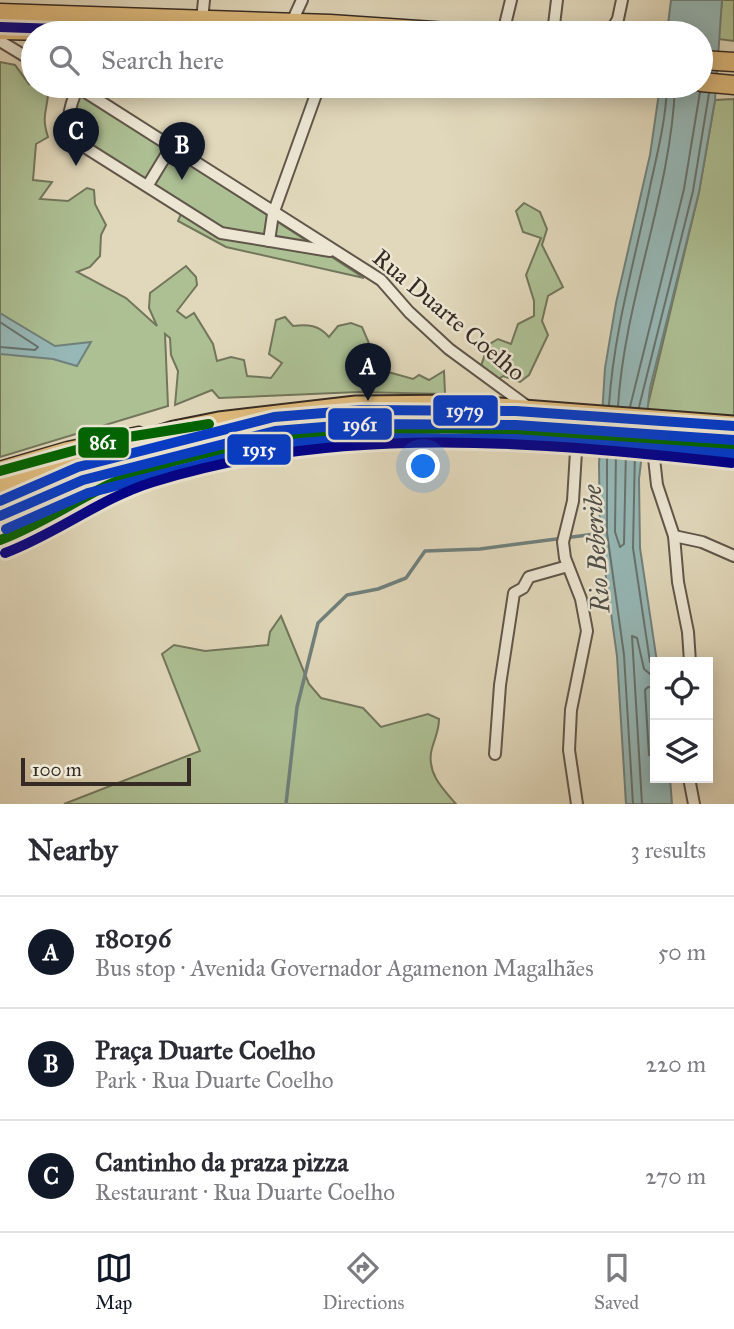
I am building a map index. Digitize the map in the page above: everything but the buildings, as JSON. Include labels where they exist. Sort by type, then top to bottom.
[{"type":"highway","points":[[1,480],[174,430],[267,416],[378,405],[428,403],[533,411],[579,429]]},
{"type":"highway","points":[[648,433],[734,426]]},
{"type":"highway","points":[[1,530],[49,501],[212,451],[356,432],[579,429],[648,433],[734,449]]},
{"type":"main road","points":[[0,13],[224,21]]},
{"type":"main road","points":[[0,30],[21,30]]},
{"type":"main road","points":[[713,61],[734,62]]},
{"type":"main road","points":[[713,83],[734,85]]},
{"type":"street","points":[[202,20],[204,0]]},
{"type":"street","points":[[292,21],[302,0]]},
{"type":"street","points":[[506,21],[510,0]]},
{"type":"street","points":[[554,21],[557,0]]},
{"type":"street","points":[[618,19],[621,0]]},
{"type":"street","points":[[0,41],[21,54]]},
{"type":"street","name":"Rua Duarte Coelho","points":[[72,98],[69,106],[73,137],[221,233],[337,252]]},
{"type":"street","name":"Rua Duarte Coelho","points":[[95,98],[387,285],[409,312],[449,349],[533,411]]},
{"type":"street","points":[[269,241],[273,214],[315,98]]},
{"type":"street","points":[[148,185],[171,147]]},
{"type":"street","points":[[577,804],[569,750],[571,710],[587,631],[581,599],[568,566],[564,537],[573,501],[579,429]]},
{"type":"street","points":[[648,433],[657,485],[674,536],[690,657]]},
{"type":"street","points":[[674,536],[690,538],[734,556]]},
{"type":"street","points":[[495,754],[500,685],[514,593],[523,588],[530,577],[568,566]]},
{"type":"street","points":[[690,783],[694,804]]},
{"type":"green space","points":[[722,0],[734,0],[734,41],[718,39]]},
{"type":"green space","points":[[0,62],[15,65],[21,73],[21,98],[47,98],[45,117],[48,137],[36,144],[33,180],[52,182],[40,199],[68,201],[87,188],[94,190],[95,204],[106,225],[101,235],[100,256],[90,267],[77,272],[126,298],[157,326],[149,308],[150,293],[186,266],[196,277],[197,285],[177,311],[186,318],[194,313],[213,344],[217,361],[231,357],[244,360],[247,376],[271,378],[282,363],[269,354],[276,320],[285,317],[293,326],[313,326],[329,337],[338,326],[351,323],[362,327],[374,355],[381,356],[381,370],[413,379],[419,375],[429,380],[444,371],[445,394],[358,392],[219,398],[212,390],[175,405],[178,371],[171,355],[170,338],[165,334],[168,406],[0,457]]},
{"type":"green space","points":[[79,98],[87,98],[364,278],[226,247],[178,221],[183,209],[164,191],[62,129]]},
{"type":"green space","points":[[734,99],[734,422],[645,417],[699,192],[715,100]]},
{"type":"green space","points":[[524,203],[540,212],[547,229],[542,245],[563,287],[548,296],[542,321],[548,335],[529,375],[520,382],[503,376],[496,381],[480,369],[488,345],[498,339],[511,344],[518,324],[534,316],[534,301],[526,275],[541,238],[523,232],[516,211]]},
{"type":"green space","points":[[281,616],[309,684],[321,698],[363,708],[381,727],[428,714],[439,719],[431,753],[432,768],[446,793],[456,804],[64,804],[200,751],[162,654],[174,645],[205,651],[268,645],[270,632]]},
{"type":"water","name":"Rio Beberibe","points":[[671,0],[722,0],[715,100],[699,192],[650,388],[639,479],[640,548],[656,657],[650,657],[650,783],[670,783],[672,804],[626,804],[617,656],[600,534],[599,464],[605,368],[616,303],[650,155],[658,98],[713,98],[713,21],[668,21]]},
{"type":"water","points":[[0,313],[55,346],[91,342],[77,366],[53,359],[0,354]]},
{"type":"waterway","points":[[286,804],[297,707],[318,623],[347,595],[378,589],[406,578],[425,551],[480,549],[603,533]]},
{"type":"transit line","points":[[0,27],[21,28]]},
{"type":"transit line","name":"1979","points":[[0,501],[78,467],[274,417],[361,410],[516,411],[734,426]]},
{"type":"transit line","name":"861","points":[[0,471],[116,439],[209,424]]},
{"type":"transit line","name":"1961","points":[[0,516],[83,480],[275,431],[361,424],[516,425],[734,440]]},
{"type":"transit line","name":"861","points":[[0,540],[110,484],[148,469],[220,450],[292,438],[366,431],[513,430],[734,449]]},
{"type":"transit line","name":"1915","points":[[6,529],[88,493],[277,445],[362,438],[515,439],[733,454]]},
{"type":"transit line","points":[[5,553],[115,497],[153,482],[224,463],[296,451],[441,442],[514,444],[732,463]]},
{"type":"place","name":"Cantinho da praza pizza","points":[[76,166]]},
{"type":"place","name":"Praça Duarte Coelho","points":[[182,180]]},
{"type":"place","name":"180196","points":[[368,401]]}]
